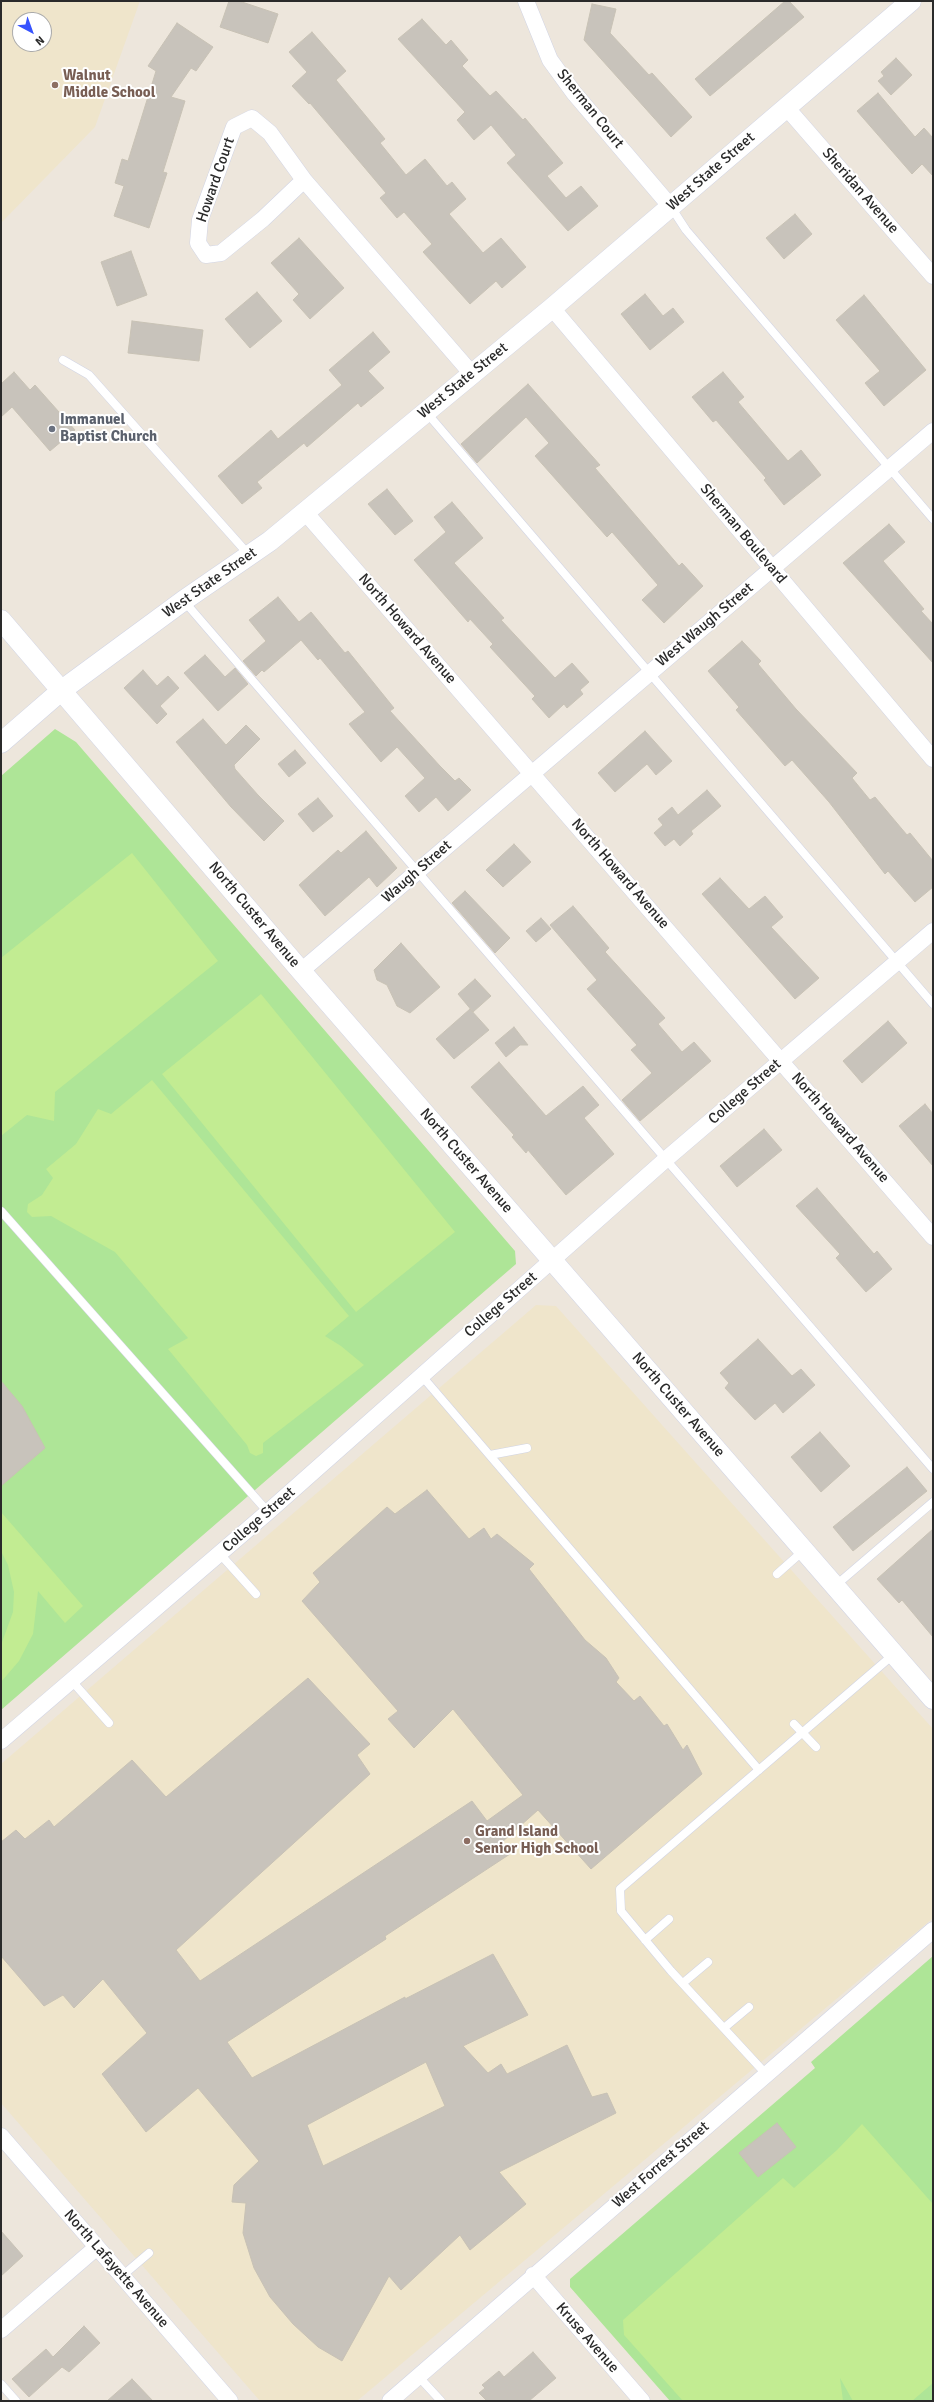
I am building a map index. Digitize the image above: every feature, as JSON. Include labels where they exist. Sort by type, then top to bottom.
[{"type":"street","name":"Sherman Court","points":[[526,1],[550,60],[574,93],[671,206]]},
{"type":"street","name":"West State Street","points":[[1,743],[62,690],[305,512],[552,308],[911,1]]},
{"type":"street","name":"Sheridan Avenue","points":[[786,107],[933,276]]},
{"type":"street","name":"Howard Court","points":[[304,180],[263,219],[221,253],[206,255],[198,243],[200,220],[234,127],[252,118],[270,134],[304,180],[472,374]]},
{"type":"street","name":"Sherman Boulevard","points":[[552,308],[933,759]]},
{"type":"street","name":"West Waugh Street","points":[[532,773],[933,431]]},
{"type":"street","name":"North Howard Avenue","points":[[305,512],[782,1060],[933,1237]]},
{"type":"street","name":"North Custer Avenue","points":[[1,620],[301,971],[933,1699]]},
{"type":"street","name":"Waugh Street","points":[[301,971],[532,773]]},
{"type":"street","name":"College Street","points":[[1,1741],[268,1512],[665,1160],[933,931]]},
{"type":"street","name":"West Forrest Street","points":[[390,2401],[533,2275],[933,1930]]},
{"type":"street","name":"North Lafayette Avenue","points":[[1,2136],[230,2401]]},
{"type":"street","points":[[1,2330],[97,2247]]},
{"type":"street","name":"Kruse Avenue","points":[[533,2275],[642,2401]]},
{"type":"lane","points":[[671,206],[691,236],[933,519]]},
{"type":"lane","points":[[63,360],[89,375],[248,555]]},
{"type":"lane","points":[[426,412],[933,1004]]},
{"type":"lane","points":[[183,601],[933,1470]]},
{"type":"lane","points":[[1,1211],[268,1512]]},
{"type":"lane","points":[[421,1375],[759,1770]]},
{"type":"lane","points":[[490,1455],[527,1448]]},
{"type":"lane","points":[[835,1586],[933,1502]]},
{"type":"lane","points":[[777,1574],[804,1550]]},
{"type":"lane","points":[[220,1554],[256,1594]]},
{"type":"lane","points":[[766,2074],[683,1983],[621,1911],[620,1889],[894,1654]]},
{"type":"lane","points":[[71,1680],[109,1723]]},
{"type":"lane","points":[[794,1724],[816,1747]]},
{"type":"lane","points":[[646,1940],[669,1919]]},
{"type":"lane","points":[[683,1983],[708,1962]]},
{"type":"lane","points":[[724,2028],[749,2007]]},
{"type":"lane","points":[[122,2276],[149,2253]]},
{"type":"lane","points":[[418,2376],[441,2401]]},
{"type":"lane","points":[[1,2384],[16,2401]]},
{"type":"shaded area","name":"Walnut Middle School","points":[[1,1],[140,1],[95,127],[1,223]]},
{"type":"shaded area","name":"Grand Island Senior High School","points":[[536,1305],[556,1306],[933,1729],[933,1918],[357,2401],[260,2401],[1,2103],[1,1764]]},
{"type":"green space","points":[[55,729],[76,742],[515,1251],[516,1264],[1,1710],[1,776]]},
{"type":"green space","points":[[132,853],[218,961],[55,1092],[54,1121],[27,1115],[1,1136],[1,958]]},
{"type":"green space","points":[[261,994],[455,1232],[356,1312],[162,1074]]},
{"type":"green space","points":[[152,1080],[349,1316],[325,1336],[341,1346],[364,1365],[263,1443],[263,1453],[256,1456],[250,1453],[247,1445],[168,1349],[188,1338],[115,1252],[51,1216],[32,1217],[27,1212],[28,1204],[42,1195],[53,1178],[46,1169],[76,1144],[98,1109],[111,1114]]},
{"type":"green space","points":[[1,1512],[83,1606],[65,1623],[38,1591],[33,1634],[19,1661],[1,1682],[1,1645],[13,1612],[14,1592],[8,1565],[1,1551]]},
{"type":"green space","points":[[933,1956],[933,2401],[670,2401],[570,2287],[570,2279],[815,2068],[811,2062]]},
{"type":"green space","points":[[862,2124],[933,2204],[933,2383],[912,2401],[853,2401],[840,2378],[843,2401],[683,2401],[624,2335],[623,2320],[783,2178],[794,2188],[837,2150]]},
{"type":"building","points":[[229,1],[239,1],[278,14],[268,43],[220,27]]},
{"type":"building","points":[[785,1],[789,1],[804,17],[710,96],[695,79]]},
{"type":"building","points":[[592,4],[616,9],[610,33],[649,75],[652,73],[692,117],[671,137],[584,40]]},
{"type":"building","points":[[422,19],[446,45],[451,40],[468,60],[462,66],[490,96],[496,91],[523,120],[525,118],[563,163],[547,176],[566,198],[581,186],[598,206],[568,231],[507,163],[516,155],[491,125],[474,140],[457,120],[465,112],[398,39]]},
{"type":"building","points":[[177,23],[213,47],[196,71],[191,68],[171,97],[185,101],[163,172],[167,173],[149,228],[114,216],[124,186],[115,183],[122,159],[128,161],[156,71],[148,66]]},
{"type":"building","points":[[312,32],[346,71],[336,80],[385,139],[380,143],[406,175],[425,159],[447,186],[452,182],[466,199],[449,214],[483,253],[501,238],[526,267],[502,288],[496,281],[470,304],[423,252],[432,244],[404,212],[397,218],[380,198],[386,193],[310,103],[309,104],[292,86],[307,72],[289,52]]},
{"type":"building","points":[[896,58],[912,75],[891,95],[878,81],[884,76],[881,72]]},
{"type":"building","points":[[878,93],[915,137],[924,128],[933,138],[933,176],[922,164],[912,174],[857,111]]},
{"type":"building","points":[[795,214],[812,234],[784,259],[766,238]]},
{"type":"building","points":[[299,238],[344,288],[310,319],[293,300],[299,294],[271,263]]},
{"type":"building","points":[[131,251],[147,295],[117,306],[101,262]]},
{"type":"building","points":[[257,292],[282,321],[250,348],[225,319]]},
{"type":"building","points":[[645,294],[663,316],[673,308],[684,322],[650,350],[621,314]]},
{"type":"building","points":[[864,295],[926,370],[884,406],[865,383],[880,371],[836,320]]},
{"type":"building","points":[[132,321],[203,330],[199,361],[128,353]]},
{"type":"building","points":[[373,332],[390,352],[368,371],[384,388],[361,407],[358,403],[307,447],[304,443],[257,482],[262,488],[242,504],[218,476],[271,430],[278,439],[342,385],[329,370]]},
{"type":"building","points":[[14,372],[30,390],[35,385],[75,430],[50,451],[12,407],[1,417],[1,384]]},
{"type":"building","points":[[723,372],[744,397],[738,402],[788,461],[801,450],[821,475],[784,505],[764,480],[766,478],[716,420],[713,422],[692,397]]},
{"type":"building","points":[[528,384],[600,465],[595,468],[679,566],[682,563],[703,586],[664,623],[642,600],[658,585],[612,532],[607,537],[535,456],[549,443],[526,417],[477,463],[461,444]]},
{"type":"building","points":[[387,489],[413,521],[395,535],[368,504]]},
{"type":"building","points":[[452,502],[483,538],[454,563],[504,618],[501,620],[555,678],[572,663],[589,682],[580,690],[583,694],[567,708],[564,704],[549,718],[532,699],[535,696],[490,647],[493,644],[470,619],[468,622],[414,560],[446,532],[434,517]]},
{"type":"building","points":[[889,524],[905,542],[883,561],[924,609],[921,611],[933,624],[933,663],[843,563]]},
{"type":"building","points":[[278,597],[299,622],[311,612],[345,653],[348,651],[394,708],[390,711],[455,781],[459,778],[471,790],[448,811],[436,797],[419,812],[405,796],[425,778],[397,747],[381,762],[349,724],[365,712],[320,658],[318,660],[301,640],[264,672],[262,670],[256,676],[243,661],[266,641],[249,620]]},
{"type":"building","points":[[742,641],[761,661],[758,664],[796,709],[857,773],[852,778],[870,800],[875,797],[907,835],[910,833],[933,861],[933,887],[915,902],[888,871],[885,874],[829,802],[792,760],[785,766],[736,710],[739,707],[708,671]]},
{"type":"building","points":[[205,655],[225,677],[235,668],[248,684],[218,711],[184,673]]},
{"type":"building","points":[[143,670],[157,686],[168,676],[179,688],[160,706],[167,714],[157,724],[124,688]]},
{"type":"building","points":[[203,719],[226,745],[246,725],[260,739],[234,765],[235,769],[258,795],[284,821],[264,841],[231,807],[176,742]]},
{"type":"building","points":[[645,731],[672,761],[656,775],[647,764],[615,792],[598,773]]},
{"type":"building","points":[[295,750],[306,763],[289,777],[278,764]]},
{"type":"building","points":[[707,790],[721,806],[691,831],[693,834],[680,846],[674,839],[665,846],[654,833],[663,825],[658,819],[672,807],[678,815]]},
{"type":"building","points":[[318,798],[333,816],[313,832],[298,814]]},
{"type":"building","points":[[366,831],[397,868],[377,887],[369,877],[325,916],[299,885],[338,850],[341,853]]},
{"type":"building","points":[[514,844],[531,862],[503,887],[486,870]]},
{"type":"building","points":[[720,878],[749,909],[765,896],[783,917],[771,927],[819,978],[795,999],[702,894]]},
{"type":"building","points":[[465,891],[510,938],[495,953],[452,903]]},
{"type":"building","points":[[573,906],[609,948],[605,952],[665,1018],[658,1024],[682,1052],[694,1042],[711,1061],[640,1121],[622,1100],[652,1073],[631,1050],[637,1045],[587,989],[597,980],[550,925]]},
{"type":"building","points":[[541,918],[551,929],[536,942],[526,931]]},
{"type":"building","points":[[401,943],[440,987],[410,1013],[397,1006],[387,985],[377,980],[374,970]]},
{"type":"building","points":[[475,979],[491,996],[473,1012],[458,994]]},
{"type":"building","points":[[470,1009],[489,1030],[454,1059],[436,1039]]},
{"type":"building","points":[[888,1021],[907,1043],[862,1083],[843,1061]]},
{"type":"building","points":[[514,1027],[528,1045],[520,1045],[506,1057],[495,1043]]},
{"type":"building","points":[[499,1062],[546,1116],[583,1086],[599,1105],[584,1118],[614,1154],[566,1195],[528,1150],[526,1153],[512,1137],[514,1135],[471,1087]]},
{"type":"building","points":[[925,1104],[933,1114],[933,1166],[899,1126]]},
{"type":"building","points":[[764,1129],[782,1150],[737,1187],[720,1166]]},
{"type":"building","points":[[817,1188],[874,1254],[877,1251],[892,1269],[866,1292],[836,1258],[840,1254],[796,1206]]},
{"type":"building","points":[[758,1339],[792,1376],[801,1369],[815,1385],[783,1413],[775,1403],[755,1420],[725,1388],[729,1383],[720,1373]]},
{"type":"building","points":[[1,1381],[22,1406],[45,1448],[1,1486]]},
{"type":"building","points":[[820,1432],[850,1466],[821,1492],[791,1457]]},
{"type":"building","points":[[907,1467],[927,1491],[853,1551],[833,1527]]},
{"type":"building","points":[[427,1490],[469,1539],[484,1528],[491,1539],[497,1534],[534,1564],[529,1569],[585,1640],[606,1658],[619,1678],[616,1682],[634,1701],[640,1696],[664,1726],[667,1724],[683,1750],[687,1745],[702,1774],[591,1869],[538,1810],[502,1842],[510,1854],[385,1936],[386,1939],[227,2042],[252,2078],[405,1997],[405,1999],[493,1954],[528,2015],[463,2046],[488,2073],[501,2064],[507,2074],[567,2045],[592,2097],[607,2093],[616,2113],[499,2172],[526,2204],[470,2250],[460,2235],[401,2290],[389,2276],[342,2361],[318,2347],[293,2324],[270,2297],[254,2268],[243,2233],[246,2203],[232,2202],[234,2185],[259,2161],[198,2088],[146,2132],[102,2074],[147,2033],[103,1979],[74,2008],[63,1995],[44,2006],[1,1956],[1,1842],[16,1830],[25,1839],[49,1820],[54,1827],[132,1760],[166,1797],[308,1678],[370,1744],[357,1755],[370,1774],[176,1950],[200,1981],[472,1801],[487,1821],[523,1795],[453,1709],[414,1748],[388,1719],[398,1711],[302,1601],[320,1582],[313,1573],[387,1507],[395,1514]],"holes":[[[426,2062],[445,2106],[323,2166],[307,2125]]]},
{"type":"building","points":[[933,1529],[933,1637],[902,1600],[899,1603],[877,1579]]},
{"type":"building","points":[[777,2123],[796,2147],[758,2177],[739,2153]]},
{"type":"building","points":[[1,2231],[23,2256],[1,2276]]},
{"type":"building","points":[[84,2326],[100,2343],[69,2372],[62,2367],[29,2397],[12,2379],[46,2349],[53,2357]]},
{"type":"building","points":[[533,2352],[556,2378],[529,2401],[487,2401],[479,2393],[485,2388],[482,2385],[499,2371],[504,2377]]},
{"type":"building","points":[[132,2379],[153,2401],[107,2401]]},
{"type":"place","name":"Walnut Middle School","points":[[55,85]]},
{"type":"place","name":"Immanuel Baptist Church","points":[[52,429]]},
{"type":"place","name":"Grand Island Senior High School","points":[[467,1841]]}]
